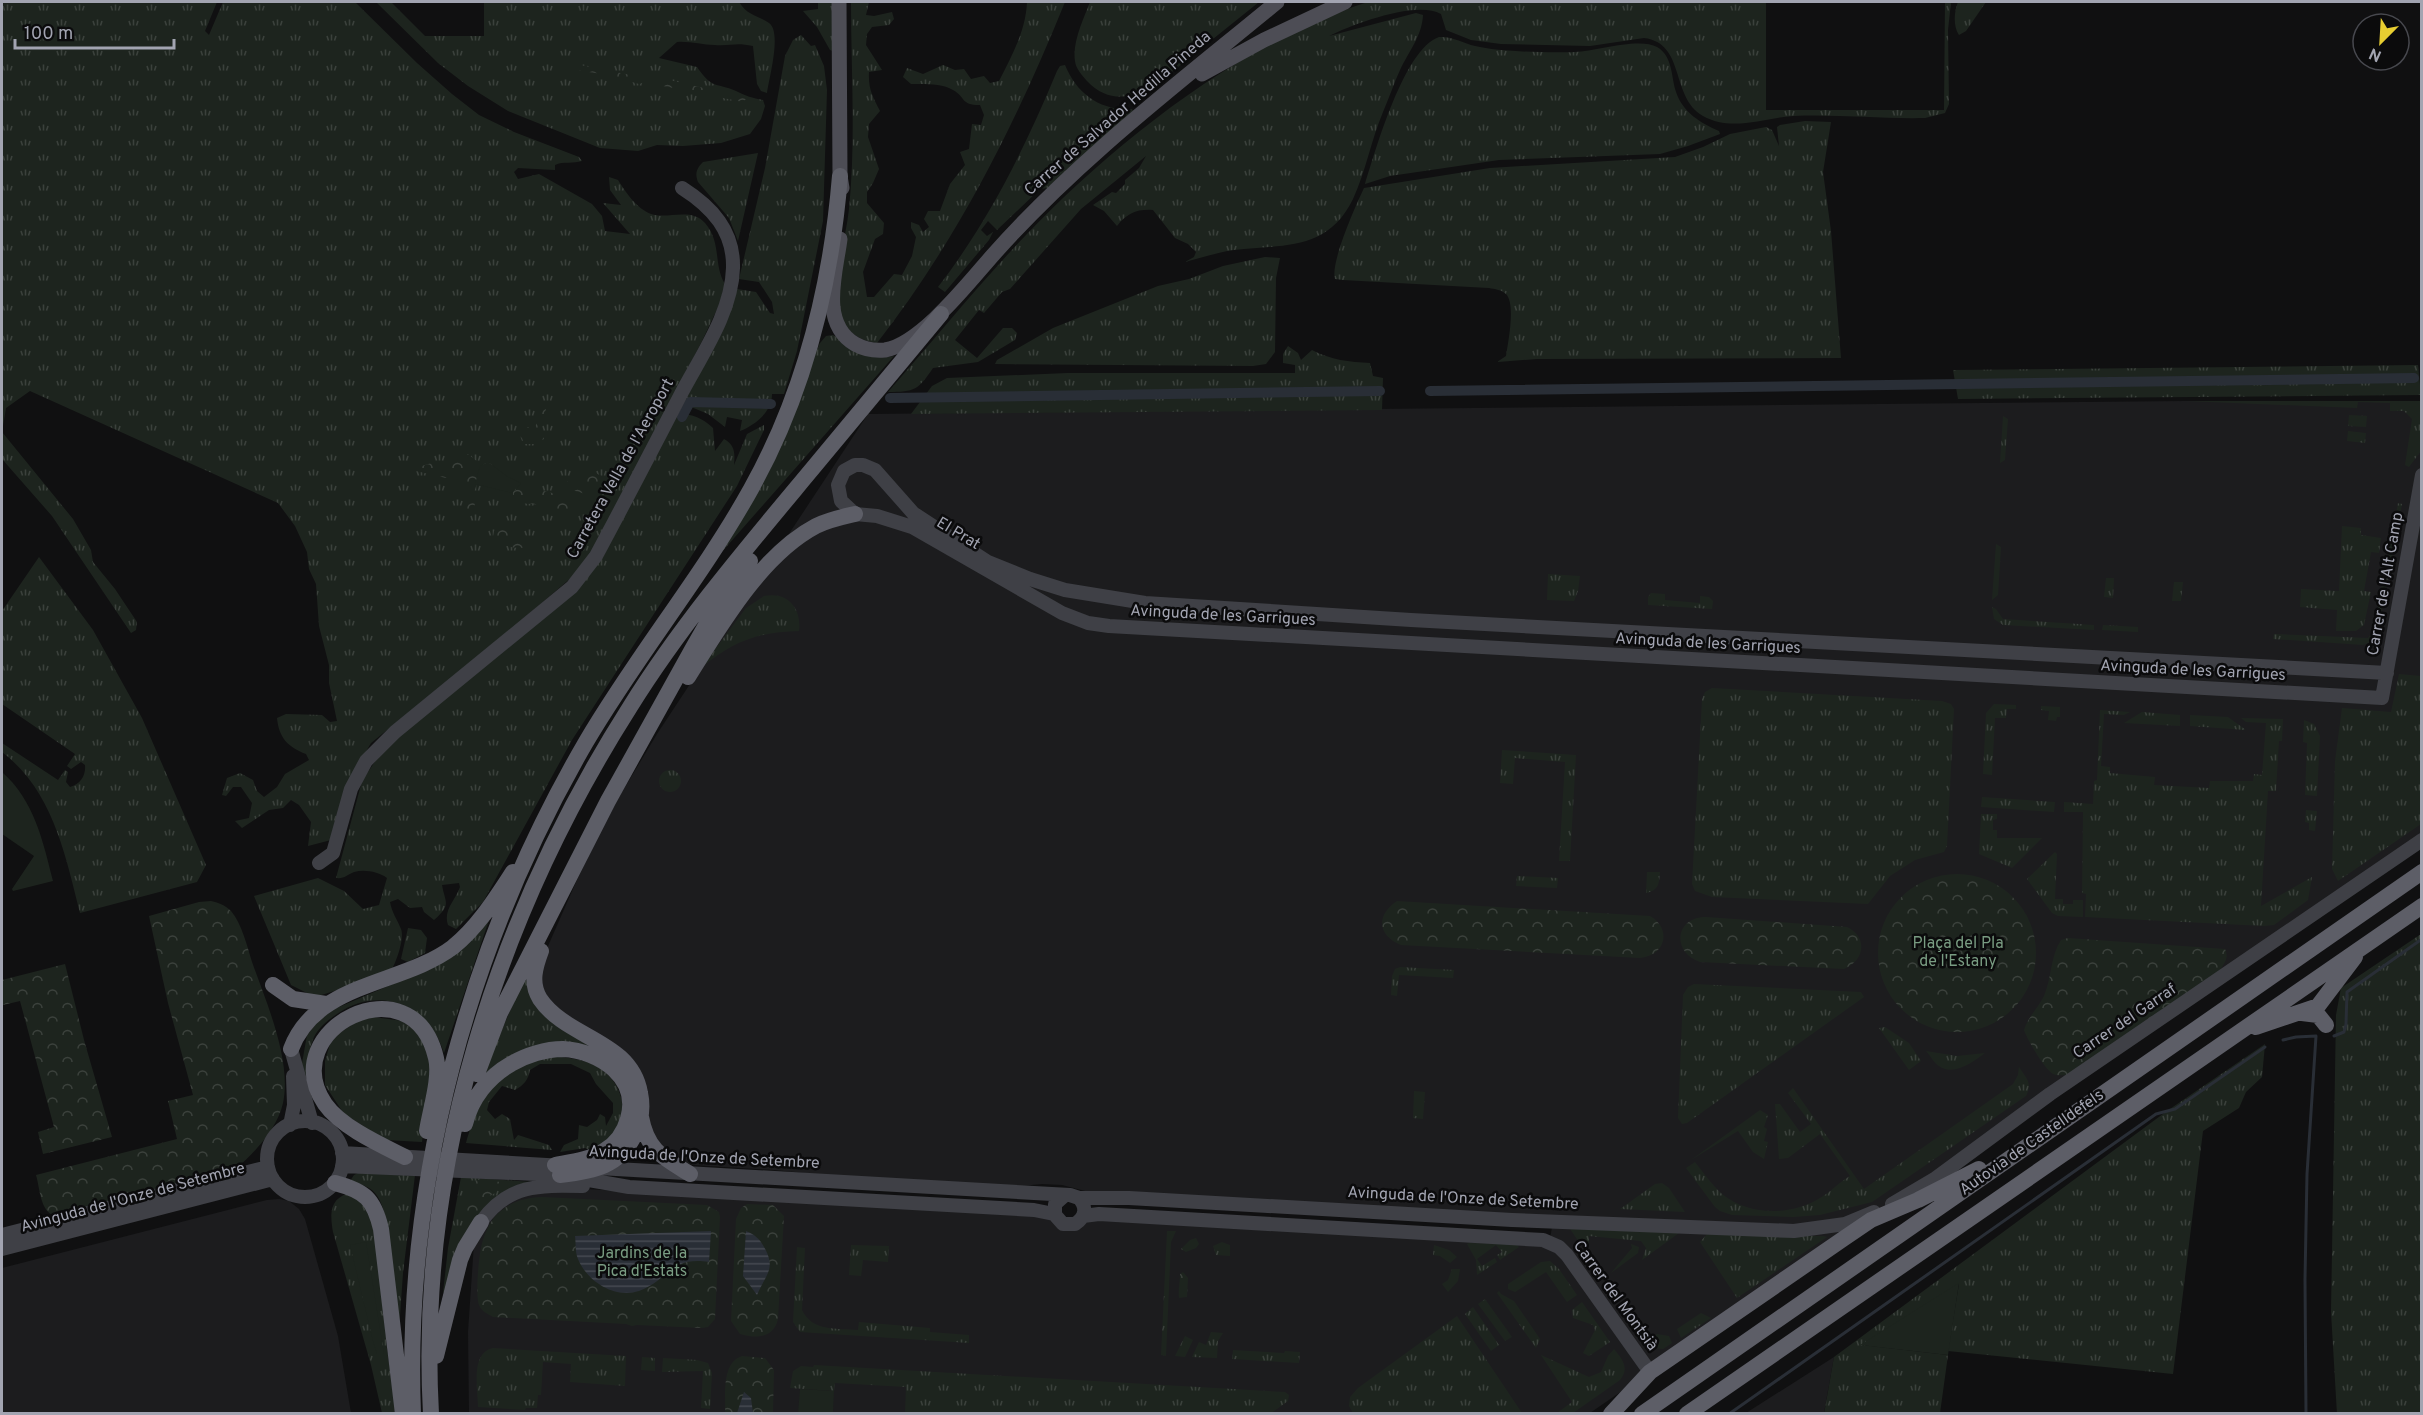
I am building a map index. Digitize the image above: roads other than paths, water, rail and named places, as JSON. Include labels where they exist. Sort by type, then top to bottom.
[{"type":"highway","points":[[413,1413],[414,1292],[422,1212],[450,1075],[493,938],[559,789],[612,697],[711,554],[763,465],[783,423],[804,366],[825,280],[840,176]]},
{"type":"highway","points":[[432,1413],[429,1337],[434,1258],[455,1126],[478,1032],[510,944],[552,848],[601,754],[652,673],[707,597],[941,314]]},
{"type":"highway","points":[[432,1413],[442,1258],[472,1090],[489,1041],[526,961],[608,801],[638,750],[670,687],[713,613],[789,508],[811,471]]},
{"type":"highway","points":[[638,750],[736,605],[770,563],[789,545],[816,526],[855,514]]},
{"type":"highway","points":[[291,1049],[306,1023],[326,1004],[424,964],[454,946],[487,911],[535,839]]},
{"type":"highway","name":"Autovia de Castelldefels","points":[[1642,1413],[2421,872]]},
{"type":"highway","name":"Autovia de Castelldefels","points":[[1687,1413],[2227,1039],[2362,950],[2421,906]]},
{"type":"highway","points":[[554,910],[536,964],[534,978],[537,993],[557,1016],[606,1046],[625,1062],[640,1089],[641,1117],[646,1139],[654,1149],[690,1174]]},
{"type":"highway","points":[[2227,1039],[2314,1009],[2333,989],[2362,950]]},
{"type":"highway","points":[[273,984],[293,999],[326,1004]]},
{"type":"highway","points":[[409,1161],[342,1120],[321,1097],[316,1081],[315,1065],[319,1050],[326,1036],[338,1022],[357,1013],[376,1008],[394,1011],[411,1018],[425,1032],[437,1061],[410,1251],[411,1280],[414,1292]]},
{"type":"highway","points":[[464,1128],[471,1105],[486,1083],[515,1061],[538,1053],[562,1049],[593,1056],[614,1068],[626,1085],[630,1104],[628,1120],[619,1138],[606,1150],[557,1170]]},
{"type":"highway","points":[[557,1170],[602,1168],[614,1161],[628,1146],[641,1117]]},
{"type":"highway","points":[[1611,1413],[1650,1372],[1871,1220],[1940,1190],[2044,1135]]},
{"type":"highway","points":[[335,1183],[361,1192],[374,1205],[381,1229],[403,1413]]},
{"type":"highway","points":[[1845,1224],[1871,1220]]},
{"type":"highway","points":[[436,1356],[460,1260],[481,1222]]},
{"type":"main road","name":"Carrer de Salvador Hedilla Pineda","points":[[839,2],[840,176],[845,204],[832,304],[837,325],[848,339],[865,348],[885,350],[901,345],[941,314],[1032,213],[1101,149],[1277,2]]},
{"type":"main road","points":[[1144,112],[1215,66],[1328,8],[1345,2]]},
{"type":"street","name":"Carretera Vella de l'Aeroport","points":[[319,863],[333,853],[351,789],[366,761],[375,750],[572,586],[596,556],[710,340],[730,288],[733,268],[729,236],[712,211],[701,200],[682,188]]},
{"type":"street","name":"Avinguda de les Garrigues","points":[[855,514],[839,497],[838,482],[848,469],[855,465],[867,465],[875,470],[913,513],[970,551],[1010,572],[1065,590],[1145,603],[2387,674]]},
{"type":"street","name":"Carrer de l'Alt Camp","points":[[2382,698],[2421,475]]},
{"type":"street","name":"El Prat","points":[[855,514],[877,516],[912,527],[1037,600]]},
{"type":"street","name":"Avinguda de les Garrigues","points":[[1037,600],[1072,618],[1109,626],[2382,698]]},
{"type":"street","name":"Carrer del Garraf","points":[[1845,1224],[1895,1203],[1936,1178],[2068,1081],[2421,840]]},
{"type":"street","points":[[291,1049],[312,1123]]},
{"type":"street","points":[[270,1173],[284,1191],[305,1197],[316,1196],[335,1183],[342,1160],[338,1140],[330,1131],[312,1123],[299,1122],[290,1125],[294,1092],[291,1049]]},
{"type":"street","name":"Avinguda de l'Onze de Setembre","points":[[270,1173],[268,1151],[272,1141],[279,1132],[290,1125]]},
{"type":"street","name":"Avinguda de l'Onze de Setembre","points":[[342,1160],[409,1161],[557,1170],[629,1187],[1034,1210],[1054,1214]]},
{"type":"street","name":"Avinguda de l'Onze de Setembre","points":[[602,1168],[1064,1196]]},
{"type":"street","name":"Avinguda de l'Onze de Setembre","points":[[2,1235],[270,1173]]},
{"type":"street","name":"Avinguda de l'Onze de Setembre","points":[[2,1249],[270,1173]]},
{"type":"street","points":[[777,1179],[791,1197]]},
{"type":"street","points":[[481,1222],[501,1200],[511,1193],[532,1187],[629,1187]]},
{"type":"street","points":[[1070,1195],[1078,1198],[1084,1206],[1083,1216],[1078,1223],[1068,1226],[1060,1223],[1054,1214],[1055,1204],[1064,1196],[1070,1195]]},
{"type":"street","name":"Avinguda de l'Onze de Setembre","points":[[1078,1198],[1129,1198],[1696,1229],[1794,1231],[1845,1224]]},
{"type":"street","name":"Carrer del Montsià","points":[[1083,1216],[1099,1214],[1530,1238],[1550,1242],[1567,1255],[1650,1372]]},
{"type":"waterway","points":[[1430,391],[2414,378]]},
{"type":"waterway","points":[[890,398],[1380,391]]},
{"type":"waterway","points":[[682,417],[690,402],[771,404]]},
{"type":"waterway","points":[[2334,1036],[2344,1032],[2347,992],[2422,939]]},
{"type":"waterway","points":[[2283,1040],[2316,1036],[2307,1174],[2306,1414]]},
{"type":"waterway","points":[[1729,1414],[2156,1114],[2175,1109],[2265,1047]]},
{"type":"park label","name":"Plaça del Pla de l'Estany","points":[[1958,953]]},
{"type":"park label","name":"Jardins de la Pica d'Estats","points":[[642,1263]]}]
